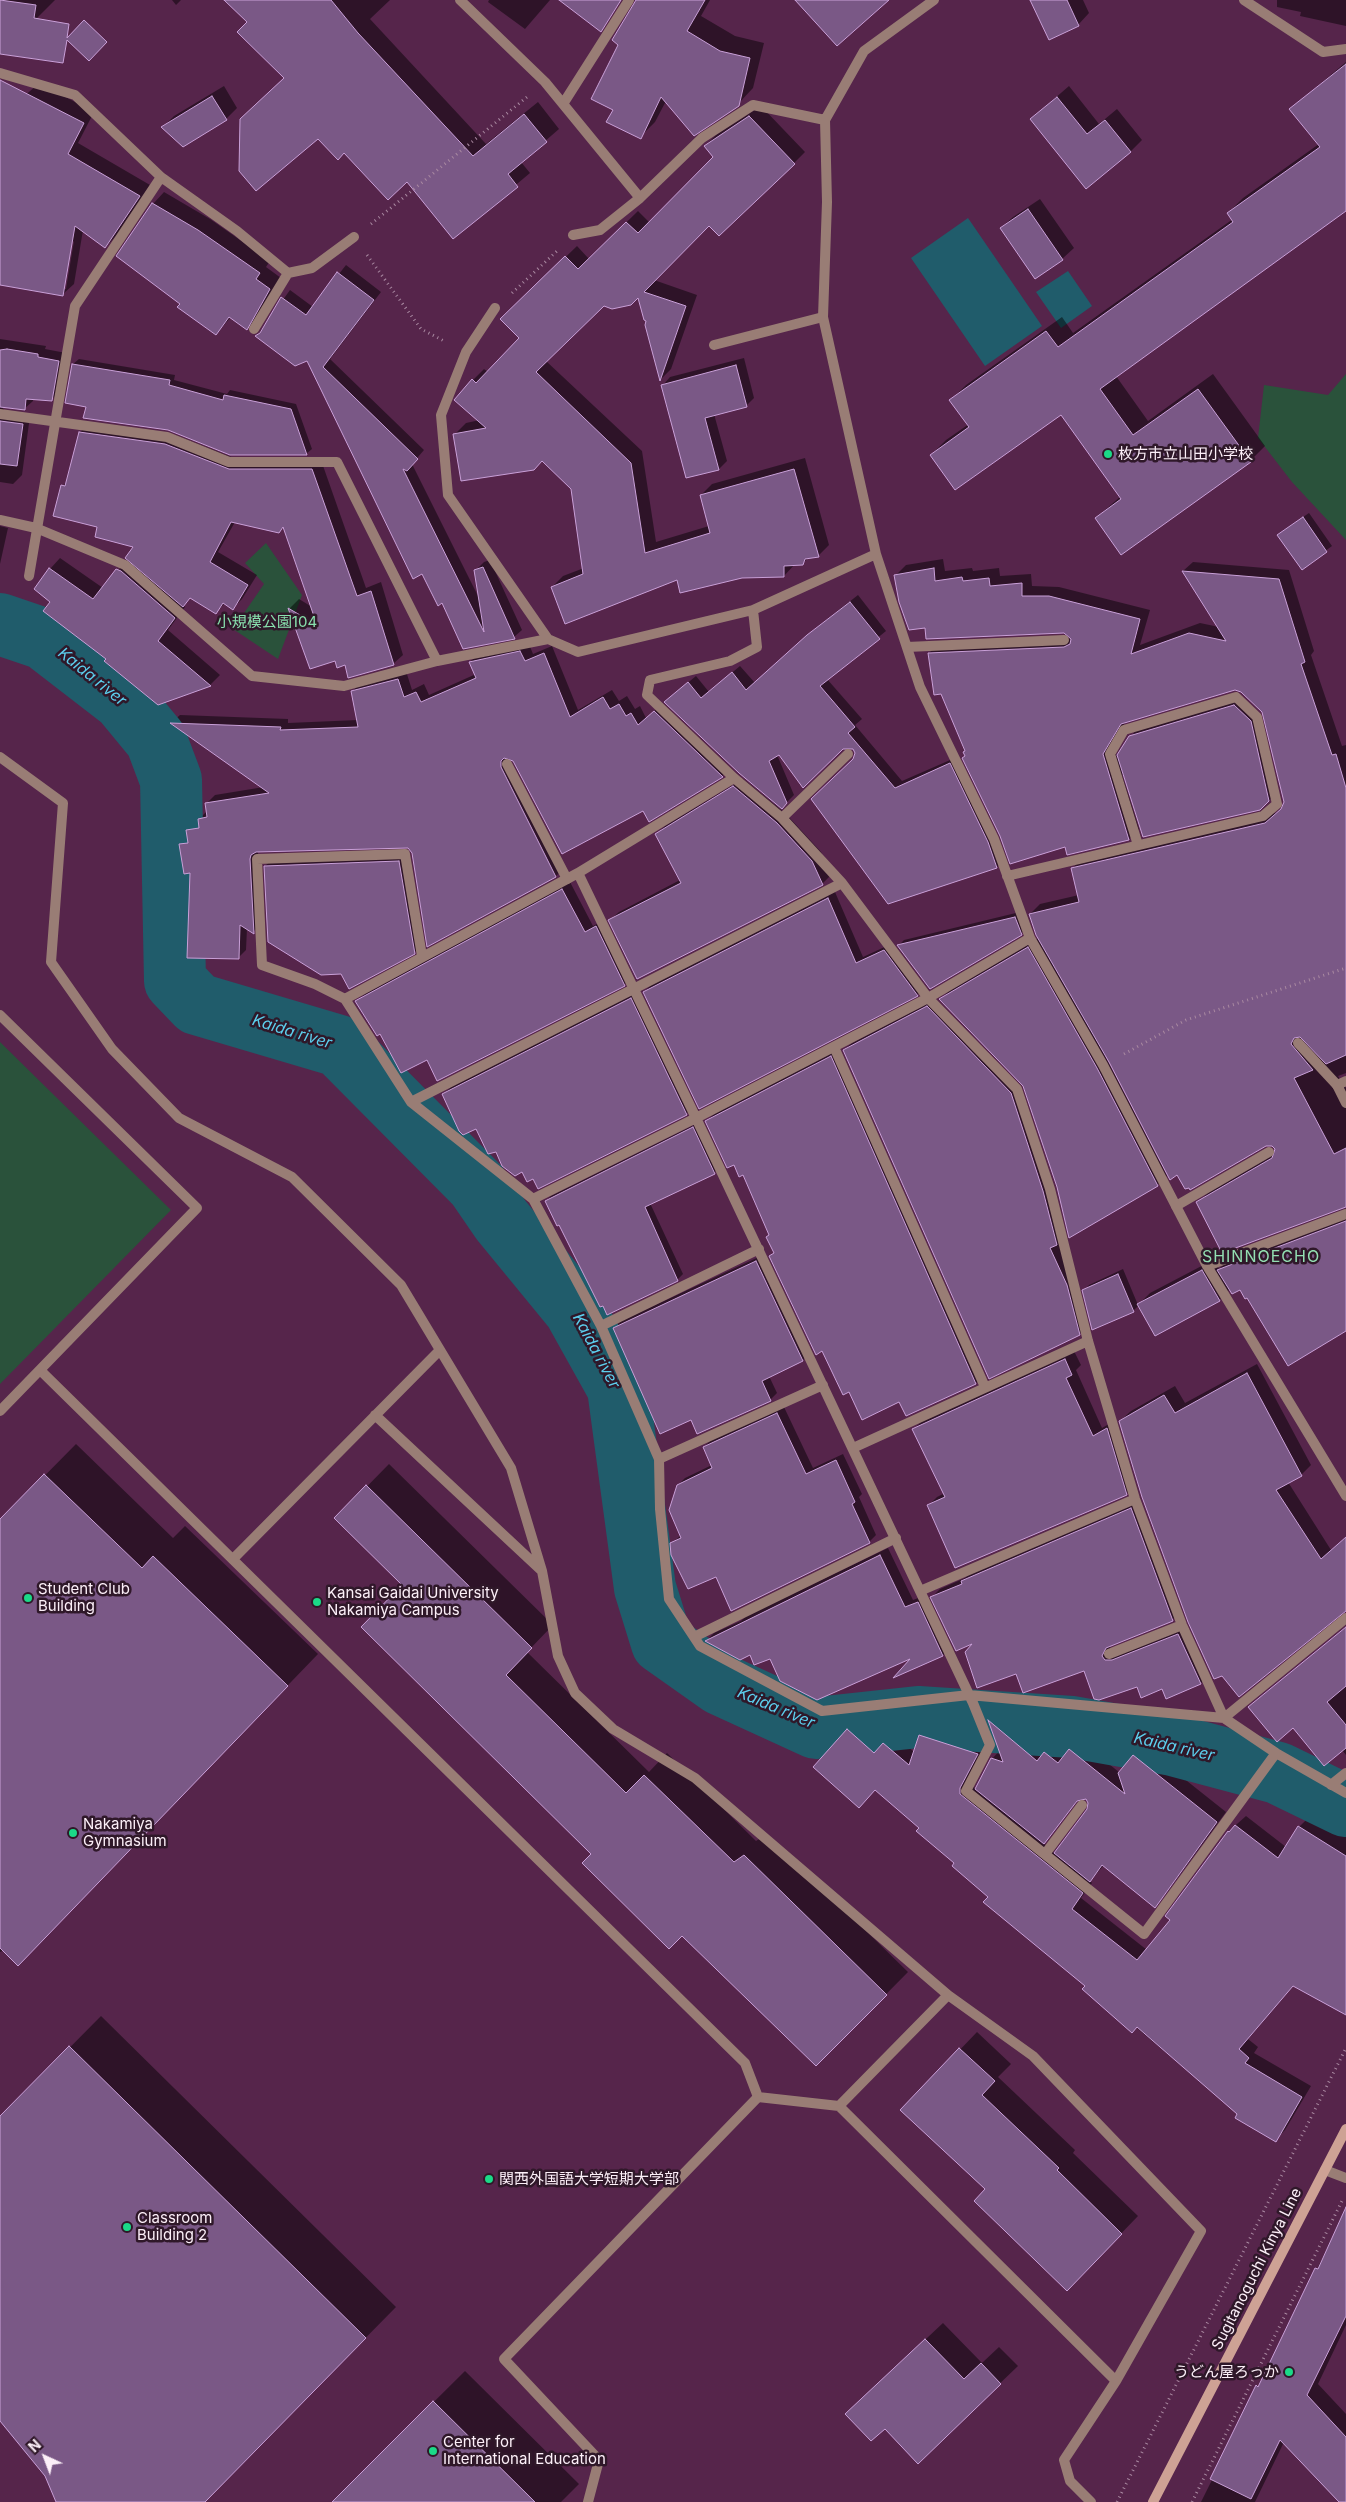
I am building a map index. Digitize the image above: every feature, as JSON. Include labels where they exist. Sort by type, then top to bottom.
[{"type":"main road","name":"Sugitanoguchi Kinya Line","points":[[1153,2502],[1346,2129]]},
{"type":"street","points":[[460,0],[545,82],[640,198]]},
{"type":"street","points":[[563,104],[629,0]]},
{"type":"street","points":[[934,0],[864,51],[825,120],[827,202],[823,317],[876,554],[920,687],[994,839],[1030,938],[1103,1065],[1207,1266],[1346,1496]]},
{"type":"street","points":[[1244,0],[1323,52],[1346,49]]},
{"type":"street","points":[[0,73],[75,95],[161,177],[237,231],[288,273]]},
{"type":"street","points":[[574,236],[600,230],[640,198],[702,138],[753,105],[825,120]]},
{"type":"street","points":[[29,576],[75,306],[161,177]]},
{"type":"street","points":[[254,329],[288,273],[312,268],[354,238]]},
{"type":"street","points":[[495,308],[466,352],[440,415],[448,495],[548,639],[578,652],[753,610],[876,554]]},
{"type":"street","points":[[714,345],[823,317]]},
{"type":"street","points":[[0,414],[167,437],[229,462],[337,462],[438,661]]},
{"type":"street","points":[[0,520],[36,528],[125,565],[252,676],[344,686],[438,661],[548,639]]},
{"type":"street","points":[[753,610],[757,647],[730,661],[650,680],[646,695],[734,778],[782,818],[842,882],[928,998],[1017,1089],[1050,1189],[1088,1340],[1135,1499],[1182,1625],[1224,1718],[1275,1755],[1346,1793]]},
{"type":"street","points":[[907,647],[1064,640]]},
{"type":"street","points":[[1007,876],[1263,816],[1277,804],[1257,717],[1236,697],[1124,730],[1110,754],[1138,844]]},
{"type":"street","points":[[782,818],[848,754]]},
{"type":"street","points":[[0,757],[63,803],[52,962],[112,1049],[179,1118],[292,1177],[401,1285],[511,1468],[542,1571],[558,1656],[575,1693],[613,1729],[695,1778],[948,1995],[1033,2056],[1201,2231],[1116,2381],[1064,2460],[1070,2481],[1091,2502]]},
{"type":"street","points":[[507,764],[567,879]]},
{"type":"street","points":[[345,999],[578,873],[734,778]]},
{"type":"street","points":[[422,956],[404,854],[257,859],[262,965],[315,984],[345,999],[411,1102],[533,1200],[601,1326],[659,1459],[660,1509],[669,1599],[700,1646],[822,1711],[971,1699],[1224,1718],[1346,1618]]},
{"type":"street","points":[[578,873],[971,1699],[990,1745],[966,1791],[1144,1934],[1275,1755]]},
{"type":"street","points":[[411,1102],[842,882]]},
{"type":"street","points":[[533,1200],[928,998],[1030,938]]},
{"type":"street","points":[[0,1016],[198,1208],[0,1411]]},
{"type":"street","points":[[1298,1043],[1341,1083],[1346,1103]]},
{"type":"street","points":[[834,1047],[985,1387]]},
{"type":"street","points":[[1176,1206],[1269,1152]]},
{"type":"street","points":[[1207,1266],[1346,1214]]},
{"type":"street","points":[[601,1326],[758,1249]]},
{"type":"street","points":[[853,1448],[1088,1340]]},
{"type":"street","points":[[233,1559],[440,1350]]},
{"type":"street","points":[[40,1370],[745,2063],[758,2097]]},
{"type":"street","points":[[659,1459],[823,1385]]},
{"type":"street","points":[[375,1415],[542,1571]]},
{"type":"street","points":[[920,1591],[1135,1499]]},
{"type":"street","points":[[694,1638],[896,1538]]},
{"type":"street","points":[[1109,1654],[1182,1625]]},
{"type":"street","points":[[1331,1785],[1346,1773]]},
{"type":"street","points":[[1045,1854],[1082,1805]]},
{"type":"street","points":[[839,2106],[948,1995]]},
{"type":"street","points":[[758,2097],[839,2106],[1116,2381]]},
{"type":"street","points":[[588,2502],[599,2460],[504,2359],[758,2097]]},
{"type":"street","points":[[1325,2170],[1346,2178]]},
{"type":"path","points":[[466,352],[421,329],[354,238],[545,82]]},
{"type":"path","points":[[495,308],[574,236]]},
{"type":"path","points":[[1117,1058],[1186,1020],[1346,968]]},
{"type":"path","points":[[1117,2502],[1346,2048]]},
{"type":"path","points":[[1192,2502],[1346,2194]]},
{"type":"green space","points":[[1346,374],[1346,540],[1292,482],[1258,438],[1264,385],[1328,395]]},
{"type":"green space","name":"小規模公園104","points":[[266,543],[302,595],[278,659],[233,629],[264,584],[245,563]]},
{"type":"green space","points":[[0,1042],[171,1210],[0,1384]]},
{"type":"water","points":[[968,218],[1042,326],[985,366],[911,258]]},
{"type":"water","points":[[1068,271],[1092,306],[1061,328],[1036,292]]},
{"type":"building","points":[[0,0],[36,5],[34,18],[69,24],[67,38],[84,20],[107,42],[89,61],[67,40],[63,63],[0,54]]},
{"type":"building","points":[[224,0],[331,0],[358,33],[473,156],[524,114],[547,142],[508,174],[518,187],[453,239],[407,182],[388,200],[344,153],[338,160],[318,139],[256,191],[239,171],[240,119],[284,78],[237,32],[247,22]]},
{"type":"building","points":[[559,0],[621,0],[601,32]]},
{"type":"building","points":[[636,0],[705,0],[687,31],[720,51],[750,58],[739,106],[694,136],[661,97],[641,139],[606,122],[613,110],[591,99],[618,45],[612,40]]},
{"type":"building","points":[[795,0],[889,0],[837,46]]},
{"type":"building","points":[[1030,0],[1067,0],[1079,26],[1049,40]]},
{"type":"building","points":[[1346,64],[1346,211],[1100,389],[1133,435],[1198,389],[1251,462],[1121,555],[1095,518],[1121,499],[1061,415],[955,490],[930,455],[969,427],[949,400],[1046,331],[1058,347],[1233,222],[1227,213],[1320,147],[1289,109]]},
{"type":"building","points":[[0,80],[84,123],[68,154],[140,196],[105,248],[75,226],[63,296],[0,285]]},
{"type":"building","points":[[212,96],[227,120],[183,147],[161,127]]},
{"type":"building","points":[[1057,97],[1087,134],[1105,120],[1131,152],[1086,189],[1030,119]]},
{"type":"building","points":[[749,116],[795,164],[719,236],[709,226],[644,292],[686,306],[660,381],[645,325],[646,321],[644,320],[638,298],[631,305],[612,309],[604,306],[536,372],[631,463],[645,553],[710,533],[700,495],[794,469],[819,557],[805,559],[803,565],[784,566],[784,577],[742,578],[680,593],[677,580],[565,624],[551,587],[583,574],[571,489],[542,461],[534,470],[461,481],[453,434],[486,428],[454,400],[472,379],[476,383],[519,338],[500,319],[565,256],[578,269],[626,222],[638,233],[713,157],[704,146]]},
{"type":"building","points":[[152,203],[198,230],[260,273],[256,279],[270,289],[247,330],[229,317],[216,335],[177,307],[180,304],[116,256]]},
{"type":"building","points":[[1028,209],[1063,260],[1035,279],[1000,228]]},
{"type":"building","points":[[337,272],[374,300],[323,367],[418,459],[407,471],[403,469],[484,632],[474,570],[483,567],[515,639],[463,649],[442,603],[438,606],[422,574],[413,579],[307,361],[295,366],[255,336],[260,333],[281,297],[306,315]]},
{"type":"building","points":[[7,349],[38,354],[38,357],[59,361],[52,401],[26,399],[25,410],[0,407],[0,350]]},
{"type":"building","points":[[72,364],[170,380],[169,385],[223,400],[224,395],[291,409],[307,455],[230,455],[168,430],[83,418],[86,407],[65,403]]},
{"type":"building","points":[[736,365],[747,407],[705,418],[719,470],[686,478],[661,385]]},
{"type":"building","points":[[0,421],[23,424],[17,466],[0,464]]},
{"type":"building","points":[[79,432],[165,444],[229,469],[312,469],[357,596],[371,591],[394,665],[348,678],[345,665],[337,668],[335,661],[310,669],[288,608],[317,625],[283,527],[279,533],[231,522],[210,562],[248,585],[233,610],[223,603],[216,614],[190,598],[183,607],[125,558],[133,547],[95,537],[97,527],[53,516],[61,485],[65,486]]},
{"type":"building","points":[[1303,517],[1327,552],[1302,570],[1277,535]]},
{"type":"building","points":[[49,568],[93,599],[116,569],[121,571],[175,618],[158,641],[211,686],[158,705],[104,661],[106,659],[43,611],[50,602],[34,589]]},
{"type":"building","points":[[934,568],[935,581],[962,577],[963,581],[989,578],[990,586],[1022,583],[1022,596],[1049,596],[1140,619],[1131,654],[1189,633],[1226,641],[1182,571],[1279,579],[1305,662],[1301,664],[1332,755],[1336,754],[1346,788],[1346,1055],[1326,1064],[1300,1037],[1294,1038],[1291,1044],[1313,1070],[1294,1078],[1334,1154],[1346,1148],[1346,1207],[1222,1253],[1196,1202],[1272,1158],[1275,1149],[1272,1146],[1266,1146],[1190,1190],[1189,1188],[1185,1189],[1177,1175],[1170,1180],[1109,1062],[1036,935],[1029,914],[1079,902],[1071,868],[1265,823],[1281,809],[1284,802],[1262,712],[1241,692],[1235,690],[1121,724],[1103,754],[1129,840],[1067,855],[1065,847],[1010,864],[1000,836],[962,758],[965,756],[963,752],[965,751],[941,694],[934,695],[928,653],[1064,647],[1070,644],[1071,639],[1064,633],[926,639],[925,628],[909,630],[899,602],[894,575]]},
{"type":"building","points":[[850,602],[880,639],[820,686],[855,727],[848,733],[895,788],[950,763],[988,842],[997,868],[888,904],[811,799],[853,759],[855,753],[853,749],[843,749],[803,788],[779,755],[769,761],[787,803],[782,809],[739,773],[664,702],[688,682],[701,698],[732,672],[746,690],[807,635]]},
{"type":"building","points":[[520,651],[525,661],[544,653],[570,717],[603,697],[610,709],[619,704],[626,716],[631,713],[638,725],[654,711],[723,777],[649,822],[643,811],[562,854],[513,761],[504,758],[501,761],[501,767],[556,877],[427,947],[412,853],[408,848],[256,852],[251,855],[250,859],[254,934],[240,925],[239,959],[187,958],[190,873],[184,874],[179,844],[188,843],[186,830],[199,828],[198,819],[207,817],[205,803],[269,793],[170,723],[281,727],[280,730],[358,727],[351,691],[398,679],[404,697],[416,692],[421,702],[476,678],[469,662]]},
{"type":"building","points":[[1234,705],[1251,721],[1269,801],[1260,810],[1143,837],[1117,755],[1129,736]]},
{"type":"building","points":[[733,786],[777,823],[812,861],[823,885],[637,979],[608,920],[681,883],[655,834]]},
{"type":"building","points":[[399,861],[415,954],[349,989],[341,974],[321,975],[268,942],[264,866]]},
{"type":"building","points":[[562,889],[585,932],[596,926],[625,986],[437,1081],[427,1060],[401,1073],[380,1034],[377,1036],[355,1001]]},
{"type":"building","points":[[828,898],[856,963],[884,950],[918,996],[699,1109],[643,992]]},
{"type":"building","points":[[1015,917],[1022,935],[930,989],[897,945]]},
{"type":"building","points":[[1028,947],[1097,1068],[1158,1186],[1069,1238],[1057,1187],[1023,1086],[939,999]]},
{"type":"building","points":[[631,998],[687,1115],[538,1189],[533,1179],[527,1182],[522,1172],[515,1176],[502,1166],[496,1152],[488,1154],[476,1129],[463,1135],[459,1131],[442,1094]]},
{"type":"building","points":[[927,1006],[1011,1093],[1043,1191],[1057,1245],[1050,1248],[1067,1285],[1080,1335],[989,1379],[843,1050]]},
{"type":"building","points":[[831,1056],[976,1384],[906,1416],[899,1402],[862,1420],[849,1392],[843,1395],[822,1351],[816,1355],[769,1256],[774,1253],[766,1237],[769,1235],[743,1175],[739,1177],[734,1165],[727,1168],[705,1121]]},
{"type":"building","points":[[693,1127],[715,1174],[645,1207],[678,1281],[607,1315],[603,1306],[600,1307],[545,1201]]},
{"type":"building","points":[[1346,1221],[1346,1331],[1288,1366],[1247,1298],[1245,1299],[1240,1290],[1232,1294],[1217,1270]]},
{"type":"building","points":[[756,1261],[803,1361],[762,1381],[771,1401],[697,1434],[691,1420],[660,1434],[613,1328]]},
{"type":"building","points":[[1202,1270],[1220,1301],[1155,1336],[1137,1304]]},
{"type":"building","points":[[1118,1274],[1134,1312],[1092,1330],[1082,1290]]},
{"type":"building","points":[[1065,1359],[1072,1375],[1066,1378],[1093,1436],[1107,1428],[1127,1495],[955,1568],[927,1505],[945,1497],[912,1429]]},
{"type":"building","points":[[1247,1373],[1302,1476],[1276,1490],[1321,1559],[1346,1537],[1346,1611],[1239,1697],[1222,1676],[1214,1679],[1188,1622],[1142,1497],[1119,1421],[1164,1395],[1175,1413]]},
{"type":"building","points":[[777,1413],[806,1474],[836,1460],[855,1502],[852,1504],[870,1543],[731,1611],[716,1577],[688,1589],[671,1555],[670,1543],[681,1538],[669,1510],[677,1485],[712,1468],[703,1447]]},
{"type":"building","name":"Nakamiya Gymnasium","points":[[44,1474],[142,1568],[153,1556],[288,1686],[18,1966],[0,1948],[0,1519]]},
{"type":"building","points":[[366,1485],[532,1648],[506,1675],[626,1793],[644,1775],[734,1862],[744,1855],[887,1995],[816,2066],[682,1936],[669,1949],[582,1863],[591,1854],[361,1627],[402,1585],[334,1518]]},
{"type":"building","points":[[1131,1508],[1173,1621],[1106,1648],[1102,1656],[1105,1660],[1112,1660],[1178,1634],[1201,1684],[1166,1699],[1162,1689],[1141,1698],[1137,1687],[1099,1700],[1094,1699],[1084,1671],[1023,1693],[1016,1674],[977,1688],[965,1652],[972,1644],[956,1651],[930,1597],[962,1584],[961,1581]]},
{"type":"building","points":[[880,1555],[905,1607],[918,1602],[943,1656],[893,1678],[910,1659],[817,1700],[780,1681],[770,1659],[754,1665],[750,1655],[740,1660],[705,1641]]},
{"type":"building","points":[[1346,1627],[1346,1686],[1327,1702],[1346,1725],[1346,1748],[1324,1766],[1293,1728],[1277,1742],[1248,1707]]},
{"type":"building","points":[[988,1720],[1037,1761],[1044,1752],[1058,1763],[1069,1749],[1125,1794],[1118,1773],[1133,1755],[1217,1822],[1155,1908],[1102,1865],[1090,1882],[1054,1853],[1087,1809],[1088,1803],[1086,1799],[1077,1801],[1044,1844],[975,1789],[991,1758],[1003,1762]]},
{"type":"building","points":[[847,1729],[874,1753],[883,1743],[909,1765],[919,1735],[978,1754],[960,1788],[960,1794],[1083,1893],[1072,1909],[1137,1960],[1170,1920],[1165,1916],[1228,1831],[1235,1825],[1278,1858],[1298,1826],[1346,1856],[1346,2015],[1293,1986],[1239,2049],[1249,2058],[1245,2063],[1302,2097],[1276,2142],[1235,2118],[1237,2114],[1137,2027],[1132,2033],[1082,1989],[1085,1986],[983,1902],[988,1897],[952,1866],[954,1863],[916,1831],[919,1828],[875,1790],[859,1808],[813,1767]]},
{"type":"building","name":"Classroom Building 2","points":[[69,2046],[366,2338],[205,2502],[56,2502],[45,2476],[0,2421],[0,2116]]},
{"type":"building","points":[[959,2048],[995,2081],[982,2095],[1059,2168],[1057,2170],[1122,2234],[1067,2291],[974,2201],[985,2189],[900,2110]]},
{"type":"building","points":[[1346,2207],[1346,2316],[1307,2395],[1346,2437],[1346,2502],[1339,2502],[1280,2440],[1251,2499],[1210,2479],[1256,2385],[1258,2387],[1315,2268],[1318,2269]]},
{"type":"building","points":[[925,2339],[964,2379],[981,2363],[1001,2384],[918,2464],[885,2429],[871,2441],[845,2414]]},
{"type":"building","name":"Center for International Education","points":[[433,2401],[535,2502],[332,2502]]},
{"type":"waterway","name":"Kaida river","points":[[0,624],[44,639],[123,700],[156,740],[171,780],[175,981],[197,1004],[339,1046],[477,1185],[501,1220],[574,1309],[618,1388],[645,1588],[662,1643],[720,1684],[816,1728],[918,1717],[1072,1727],[1173,1745],[1278,1773],[1346,1806]]},
{"type":"place","name":"枚方市立山田小学校","points":[[1108,454]]},
{"type":"place","name":"Student Club Building","points":[[28,1598]]},
{"type":"place","name":"Kansai Gaidai University Nakamiya Campus","points":[[317,1602]]},
{"type":"place","name":"Nakamiya Gymnasium","points":[[73,1833]]},
{"type":"place","name":"関西外国語大学短期大学部","points":[[489,2179]]},
{"type":"place","name":"Classroom Building 2","points":[[127,2227]]},
{"type":"place","name":"うどん屋ろっか","points":[[1289,2372]]},
{"type":"place","name":"Center for International Education","points":[[433,2451]]},
{"type":"district","name":"SHINNOECHO","points":[[1261,1257]]}]
